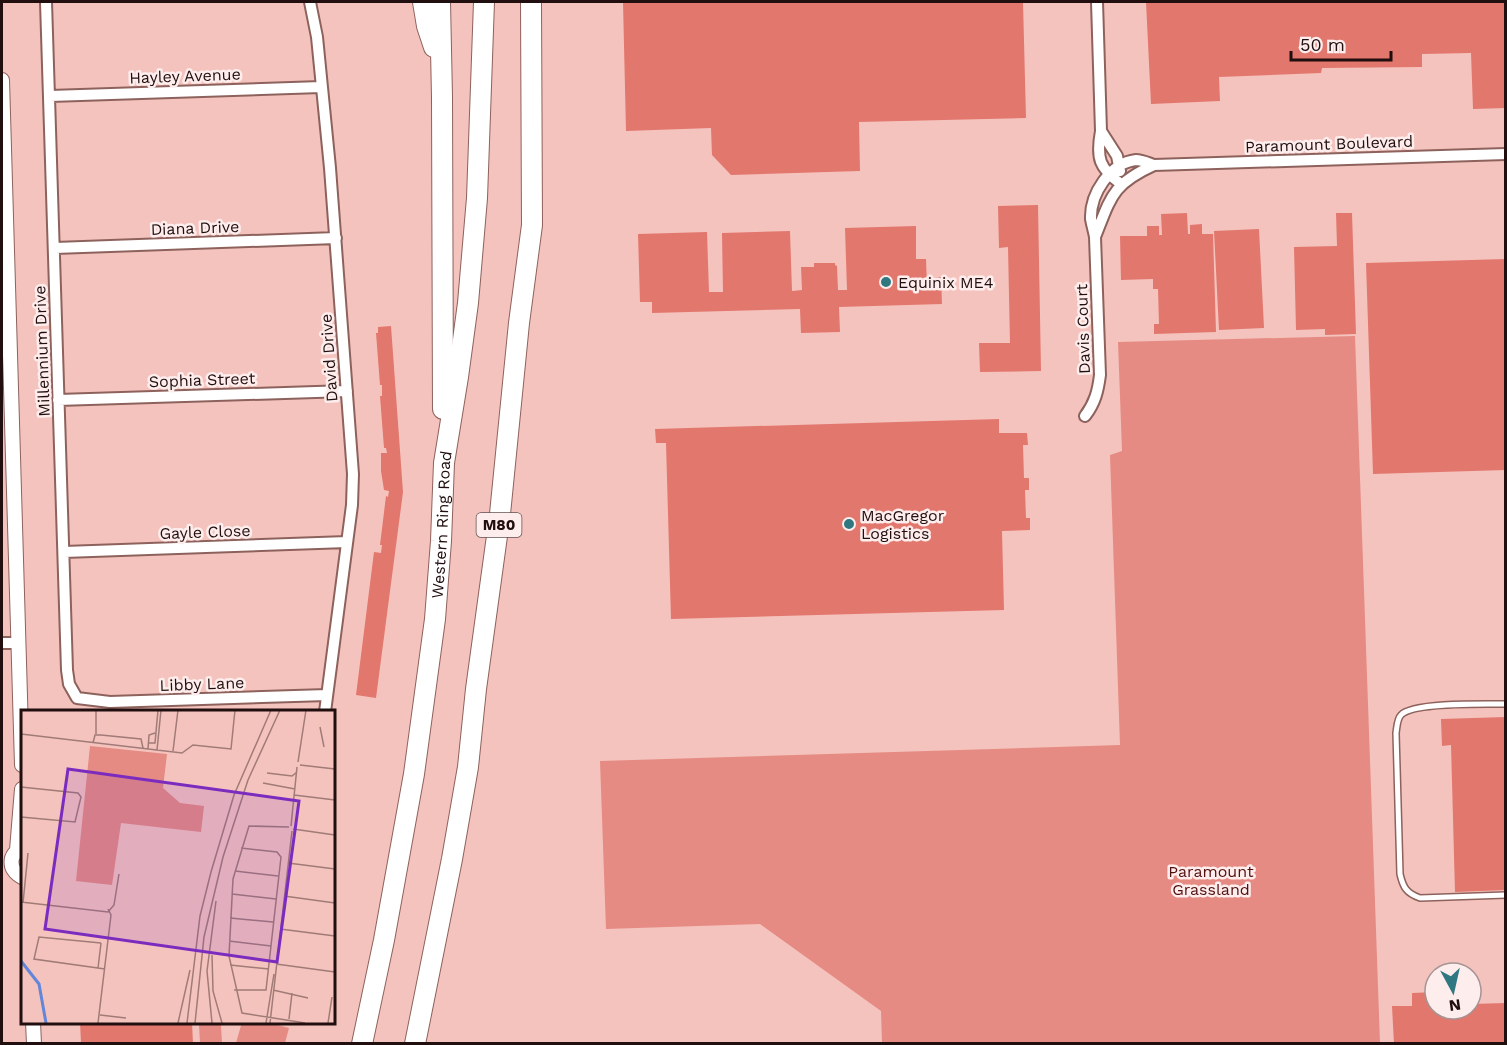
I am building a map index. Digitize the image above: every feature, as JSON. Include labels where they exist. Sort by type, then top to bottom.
[{"type":"highway","points":[[423,2],[427,26],[441,67]]},
{"type":"highway","points":[[440,2],[444,463]]},
{"type":"highway","name":"Western Ring Road","points":[[362,1044],[384,940],[414,774],[435,619],[444,463],[468,303],[477,198],[484,2]]},
{"type":"highway","name":"M80","points":[[415,1044],[468,767],[476,688],[500,514],[519,323],[532,225],[531,2]]},
{"type":"street","name":"Millennium Drive","points":[[46,2],[67,670],[69,684],[78,698]]},
{"type":"street","name":"David Drive","points":[[310,2],[316,37],[336,238],[353,474],[352,505],[325,710]]},
{"type":"street","points":[[1097,2],[1101,131],[1099,157],[1114,170],[1121,183]]},
{"type":"street","points":[[2,80],[7,428],[21,734]]},
{"type":"street","name":"Hayley Avenue","points":[[50,96],[321,87]]},
{"type":"street","points":[[1101,131],[1113,147],[1114,170]]},
{"type":"street","name":"Paramount Boulevard","points":[[1114,170],[1139,160],[1154,165],[1506,154]]},
{"type":"street","name":"Paramount Boulevard","points":[[1121,183],[1130,176],[1154,165]]},
{"type":"street","name":"Davis Court","points":[[1085,416],[1098,393],[1100,375],[1095,237],[1091,218],[1093,205],[1114,170]]},
{"type":"street","name":"Davis Court","points":[[1095,237],[1107,205],[1121,183]]},
{"type":"street","name":"Diana Drive","points":[[55,248],[336,238]]},
{"type":"street","name":"Sophia Street","points":[[58,400],[347,391]]},
{"type":"street","name":"Gayle Close","points":[[64,552],[347,542]]},
{"type":"street","points":[[2,643],[18,643]]},
{"type":"street","name":"Libby Lane","points":[[78,698],[110,702],[327,695]]},
{"type":"street","points":[[21,796],[13,855],[14,871],[21,876]]},
{"type":"street","points":[[33,1024],[34,1044]]},
{"type":"lane","points":[[1506,704],[1425,706],[1401,714],[1397,722],[1396,733],[1402,886],[1410,894],[1420,898],[1506,895]]},
{"type":"green space","name":"Paramount Grassland","points":[[1355,336],[1380,1043],[882,1043],[881,1011],[760,924],[606,929],[600,761],[1120,745],[1110,455],[1122,451],[1118,342]]},
{"type":"green space","points":[[241,1024],[274,1024],[289,1028],[285,1043],[236,1043]]},
{"type":"green space","points":[[199,1025],[221,1025],[222,1043],[200,1043]]},
{"type":"building","points":[[623,2],[1023,2],[1026,118],[859,122],[860,171],[731,175],[712,155],[711,128],[626,131]]},
{"type":"building","points":[[1146,2],[1506,2],[1506,108],[1473,109],[1471,53],[1422,54],[1422,67],[1322,68],[1321,73],[1219,77],[1220,101],[1151,104]]},
{"type":"building","name":"Equinix ME4","points":[[1038,205],[1041,371],[980,372],[979,343],[1010,343],[1008,247],[999,248],[998,206]]},
{"type":"building","points":[[1187,213],[1188,234],[1190,234],[1190,225],[1202,224],[1202,234],[1213,234],[1216,332],[1154,334],[1154,324],[1159,324],[1158,289],[1153,289],[1153,279],[1121,280],[1120,236],[1147,236],[1147,226],[1159,226],[1159,235],[1162,235],[1161,214]]},
{"type":"building","points":[[1336,213],[1352,213],[1356,334],[1325,335],[1325,329],[1296,330],[1294,247],[1337,246]]},
{"type":"building","name":"Equinix ME4","points":[[916,226],[916,259],[926,259],[927,286],[929,286],[929,278],[941,277],[942,304],[839,307],[840,332],[801,333],[800,309],[652,313],[652,302],[640,302],[638,234],[707,232],[709,292],[723,292],[722,233],[790,231],[792,291],[802,290],[801,267],[814,267],[814,263],[835,263],[838,290],[847,290],[845,228]]},
{"type":"building","points":[[1259,229],[1264,328],[1219,330],[1214,231]]},
{"type":"building","points":[[1506,259],[1506,470],[1373,474],[1366,263]]},
{"type":"building","points":[[391,326],[403,492],[376,698],[356,695],[374,552],[381,553],[386,496],[388,497],[389,491],[384,490],[381,471],[381,453],[387,453],[384,448],[380,396],[382,396],[382,385],[380,385],[376,333],[378,333],[378,327]]},
{"type":"building","name":"MacGregor Logistics","points":[[999,419],[999,433],[1027,433],[1028,445],[1023,445],[1024,478],[1029,478],[1029,490],[1025,490],[1026,518],[1030,518],[1030,530],[1002,531],[1004,610],[671,619],[666,443],[656,443],[655,429]]},
{"type":"building","points":[[1506,717],[1506,890],[1455,892],[1451,745],[1442,746],[1441,719]]},
{"type":"building","points":[[1412,993],[1423,993],[1423,1021],[1483,1021],[1483,1004],[1506,1003],[1506,1044],[1394,1044],[1392,1006],[1412,1006]]},
{"type":"building","points":[[80,1024],[192,1024],[193,1044],[81,1043]]},
{"type":"place","name":"Equinix ME4","points":[[886,282]]},
{"type":"place","name":"MacGregor Logistics","points":[[849,524]]}]
